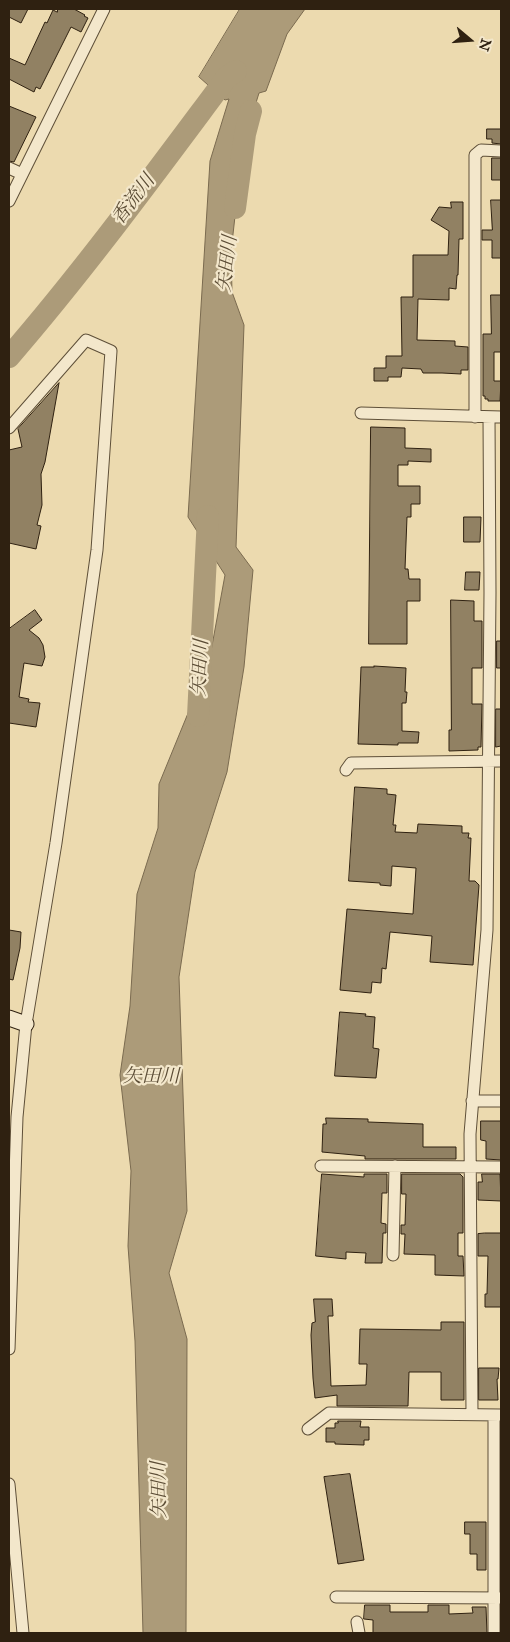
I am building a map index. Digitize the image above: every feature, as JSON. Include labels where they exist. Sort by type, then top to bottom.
[{"type":"street","points":[[9,201],[104,9]]},
{"type":"street","points":[[475,417],[475,155],[482,150],[501,150]]},
{"type":"street","points":[[9,168],[22,174]]},
{"type":"street","points":[[9,428],[86,340],[111,351],[97,550],[56,843],[26,1024],[13,1169],[9,1349]]},
{"type":"street","points":[[361,413],[501,417]]},
{"type":"street","points":[[472,1414],[470,1166],[472,1101],[487,930],[488,761],[495,593],[488,417]]},
{"type":"street","points":[[346,770],[351,763],[501,761]]},
{"type":"street","points":[[9,1018],[26,1024]]},
{"type":"street","points":[[472,1101],[501,1101]]},
{"type":"street","points":[[321,1166],[501,1167]]},
{"type":"street","points":[[393,1255],[395,1166]]},
{"type":"street","points":[[308,1429],[329,1412],[497,1415],[498,1598],[494,1633]]},
{"type":"street","points":[[9,1484],[23,1633]]},
{"type":"street","points":[[336,1598],[498,1598]]},
{"type":"water","name":"矢田川","points":[[240,9],[305,9],[287,34],[266,91],[259,93],[243,145],[231,252],[232,292],[244,325],[236,547],[253,570],[244,667],[227,772],[195,872],[179,977],[187,1211],[169,1273],[187,1339],[186,1633],[143,1633],[135,1341],[128,1246],[131,1171],[120,1075],[130,1006],[137,894],[158,828],[159,784],[209,662],[225,575],[188,517],[210,161],[229,99],[225,100],[199,77]]},
{"type":"building","points":[[9,9],[28,9],[21,23],[9,17]]},
{"type":"building","points":[[58,9],[74,9],[88,18],[81,32],[71,27],[40,89],[36,87],[34,92],[9,79],[9,58],[25,65],[45,22],[47,23],[53,10],[57,12]]},
{"type":"building","points":[[9,106],[36,117],[14,162],[9,161]]},
{"type":"building","points":[[487,129],[501,129],[501,144],[492,143],[492,139],[487,139]]},
{"type":"building","points":[[492,158],[501,158],[501,180],[492,180]]},
{"type":"building","points":[[491,200],[501,200],[501,258],[492,258],[492,240],[482,240],[482,230],[492,230]]},
{"type":"building","points":[[451,202],[463,202],[463,239],[459,239],[456,289],[449,288],[449,300],[418,299],[417,340],[455,341],[455,346],[468,347],[468,370],[461,370],[461,374],[423,373],[421,369],[402,368],[401,377],[388,377],[388,381],[374,381],[374,368],[386,368],[386,356],[402,356],[401,297],[413,297],[413,255],[448,255],[449,231],[431,220],[439,207],[451,208]]},
{"type":"building","points":[[491,295],[501,295],[501,352],[494,352],[494,381],[501,381],[500,401],[488,401],[483,396],[483,334],[491,334]]},
{"type":"building","points":[[59,383],[45,462],[41,474],[42,505],[37,525],[41,526],[36,549],[9,543],[9,450],[22,447],[18,429]]},
{"type":"building","points":[[371,427],[405,428],[405,448],[431,449],[431,462],[408,461],[408,465],[398,465],[398,486],[420,486],[420,504],[411,504],[411,517],[407,517],[405,569],[408,569],[409,579],[420,579],[420,601],[407,601],[407,644],[369,644]]},
{"type":"building","points":[[464,517],[481,517],[480,542],[464,542]]},
{"type":"building","points":[[466,572],[480,572],[479,590],[465,590]]},
{"type":"building","points":[[451,600],[474,601],[474,621],[482,621],[482,668],[472,668],[472,704],[482,704],[481,747],[478,747],[478,750],[449,751],[449,730],[451,730]]},
{"type":"building","points":[[35,610],[42,620],[29,630],[39,638],[43,645],[45,657],[42,666],[24,663],[19,697],[29,699],[28,702],[40,703],[36,727],[9,723],[9,629]]},
{"type":"building","points":[[497,641],[501,641],[501,668],[497,668]]},
{"type":"building","points":[[361,667],[406,668],[405,692],[407,692],[406,703],[402,703],[402,731],[419,732],[418,743],[398,743],[398,745],[358,744]]},
{"type":"building","points":[[496,709],[501,709],[501,746],[496,747]]},
{"type":"building","points":[[355,787],[387,789],[387,794],[396,795],[393,825],[396,825],[395,832],[417,833],[418,824],[462,826],[462,833],[469,833],[468,838],[471,838],[469,881],[475,881],[479,885],[473,965],[430,962],[432,936],[390,932],[386,969],[382,968],[381,983],[372,982],[371,993],[340,990],[347,909],[413,914],[416,868],[392,866],[391,886],[380,885],[380,883],[349,881]]},
{"type":"building","points":[[9,930],[21,932],[20,948],[13,980],[9,979]]},
{"type":"building","points":[[340,1012],[366,1014],[365,1016],[375,1017],[373,1048],[379,1049],[376,1078],[335,1076]]},
{"type":"building","points":[[326,1118],[368,1119],[368,1122],[423,1124],[423,1147],[456,1147],[456,1159],[365,1159],[365,1156],[322,1152],[323,1124],[326,1124]]},
{"type":"building","points":[[481,1121],[501,1121],[501,1160],[486,1159],[486,1141],[481,1140]]},
{"type":"building","points":[[322,1174],[364,1177],[364,1174],[387,1174],[387,1193],[382,1193],[381,1223],[386,1224],[386,1233],[383,1233],[382,1263],[365,1263],[366,1253],[346,1252],[346,1259],[316,1256]]},
{"type":"building","points":[[402,1174],[460,1174],[463,1177],[463,1233],[458,1233],[458,1256],[463,1256],[464,1276],[435,1275],[435,1255],[404,1254],[405,1234],[401,1234],[401,1225],[405,1225],[406,1194],[402,1194]]},
{"type":"building","points":[[482,1174],[500,1174],[501,1201],[478,1200],[478,1182],[482,1182]]},
{"type":"building","points":[[501,1233],[501,1307],[485,1307],[488,1256],[478,1256],[478,1234]]},
{"type":"building","points":[[314,1299],[332,1299],[333,1316],[328,1316],[331,1386],[366,1385],[367,1364],[359,1364],[360,1329],[441,1330],[441,1322],[464,1322],[464,1400],[441,1400],[441,1372],[409,1372],[408,1406],[337,1406],[337,1395],[315,1398],[311,1335],[312,1323],[315,1322]]},
{"type":"building","points":[[479,1368],[499,1368],[497,1379],[498,1400],[479,1400]]},
{"type":"building","points":[[338,1421],[361,1421],[360,1427],[369,1427],[369,1440],[364,1440],[364,1445],[326,1442],[326,1428],[335,1428],[335,1423],[338,1423]]},
{"type":"building","points":[[350,1474],[364,1560],[338,1564],[324,1477]]},
{"type":"building","points":[[465,1522],[486,1522],[486,1570],[477,1570],[477,1554],[470,1554],[470,1534],[465,1534]]},
{"type":"building","points":[[365,1605],[390,1605],[390,1612],[428,1612],[428,1605],[449,1605],[449,1614],[473,1613],[472,1607],[486,1607],[487,1633],[373,1633],[373,1620],[364,1619]]},
{"type":"waterway","name":"香流川","points":[[9,357],[93,254],[227,77],[236,71]]},
{"type":"waterway","name":"矢田川","points":[[235,208],[245,134],[251,111]]},
{"type":"waterway","name":"矢田川","points":[[198,716],[208,516]]}]
